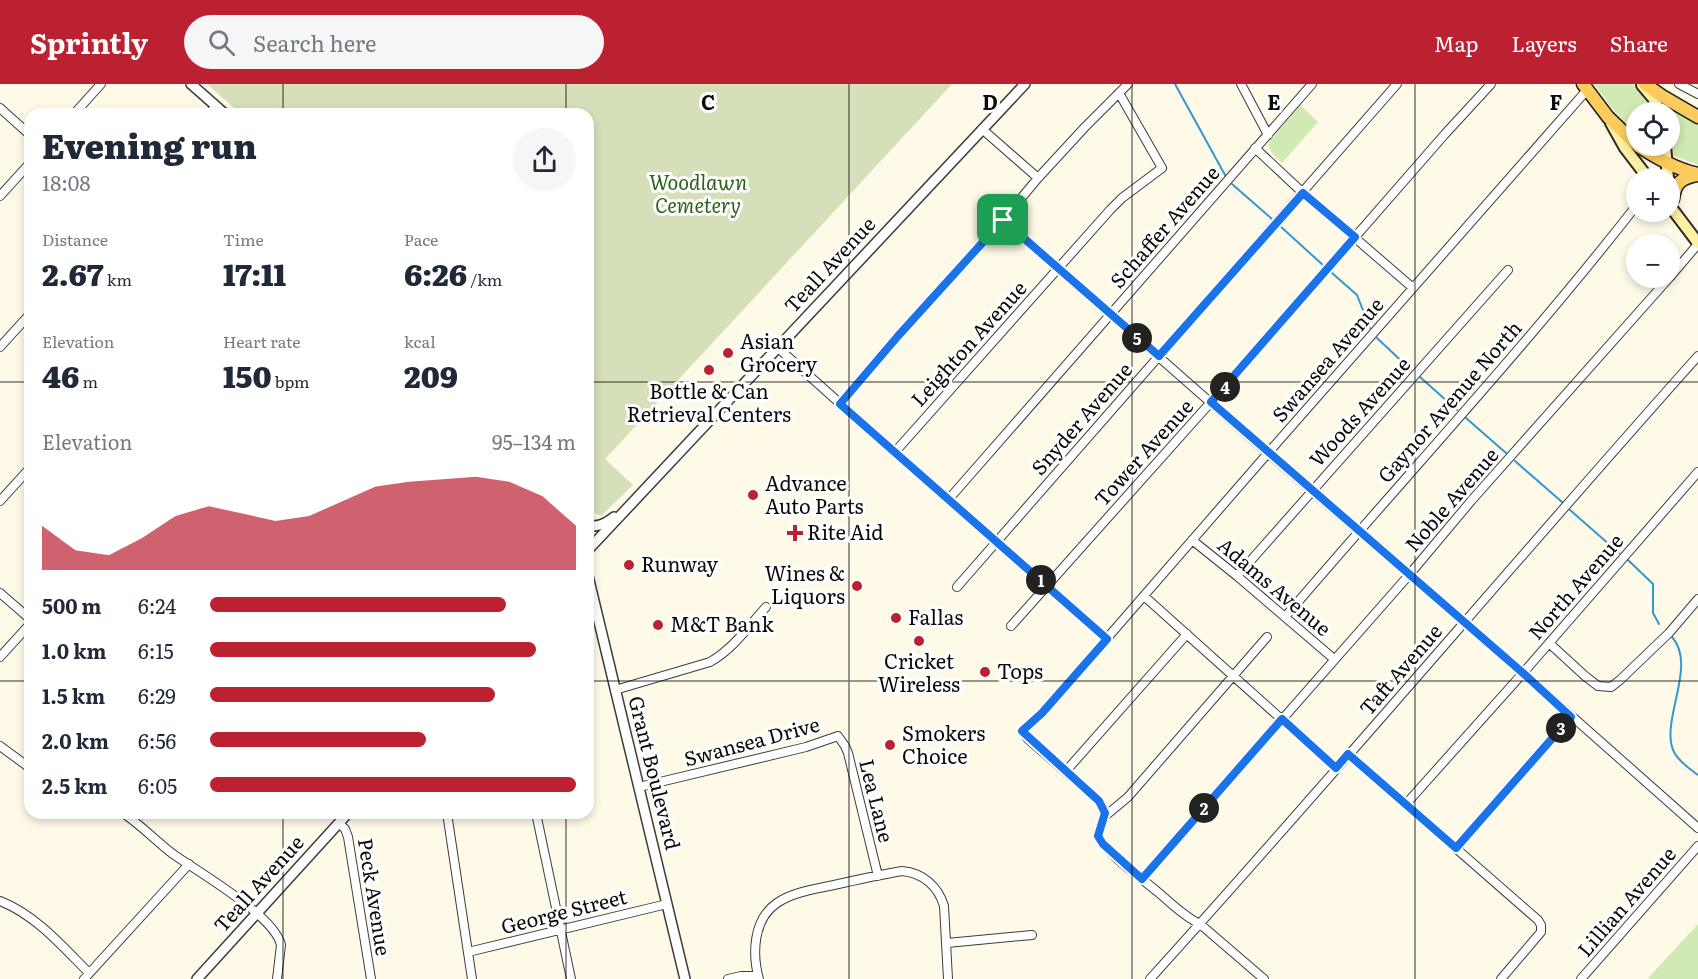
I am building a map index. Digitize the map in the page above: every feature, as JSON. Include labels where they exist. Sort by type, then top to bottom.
[{"type":"main road","points":[[1643,84],[1655,102]]},
{"type":"main road","points":[[1643,84],[1698,117]]},
{"type":"main road","points":[[1585,87],[1608,117],[1626,134]]},
{"type":"main road","points":[[1608,117],[1624,148],[1640,168]]},
{"type":"main road","points":[[1656,156],[1682,170],[1698,174]]},
{"type":"main road","points":[[1666,156],[1667,168]]},
{"type":"main road","points":[[1680,182],[1698,174]]},
{"type":"main road","points":[[1680,215],[1698,244]]},
{"type":"street","points":[[79,108],[101,84]]},
{"type":"street","points":[[191,84],[218,108]]},
{"type":"street","name":"Teall Avenue","points":[[594,544],[1024,84]]},
{"type":"street","points":[[840,404],[1038,178],[1128,84]]},
{"type":"street","points":[[1241,84],[1268,135]]},
{"type":"street","name":"Schaffer Avenue","points":[[948,500],[1312,84]]},
{"type":"street","name":"Snyder Avenue","points":[[957,587],[1397,84]]},
{"type":"street","name":"Tower Avenue","points":[[1011,626],[1491,84]]},
{"type":"street","points":[[1679,84],[1698,94]]},
{"type":"street","name":"Swansea Avenue","points":[[1066,771],[1022,731],[1042,713],[1107,639],[1585,87]]},
{"type":"street","name":"Leighton Avenue","points":[[895,452],[1122,198],[1162,168],[1119,93]]},
{"type":"street","points":[[0,108],[24,130]]},
{"type":"street","points":[[982,129],[1038,178]]},
{"type":"street","points":[[1255,148],[1303,193],[1413,288]]},
{"type":"street","points":[[0,196],[24,170]]},
{"type":"street","name":"Gaynor Avenue North","points":[[1284,616],[1544,320],[1626,218]]},
{"type":"street","points":[[1003,220],[1698,828]]},
{"type":"street","name":"Noble Avenue","points":[[1680,264],[1698,244]]},
{"type":"street","name":"Woods Avenue","points":[[1237,576],[1508,270]]},
{"type":"street","name":"Noble Avenue","points":[[1142,879],[1659,288]]},
{"type":"street","points":[[0,347],[24,321]]},
{"type":"street","points":[[777,347],[1107,639]]},
{"type":"street","name":"Taft Avenue","points":[[1150,979],[1698,356]]},
{"type":"street","name":"North Avenue","points":[[1406,804],[1698,472]]},
{"type":"street","points":[[0,501],[24,475]]},
{"type":"street","points":[[594,527],[602,525],[624,512]]},
{"type":"street","name":"Adams Avenue","points":[[1192,540],[1334,659]]},
{"type":"street","points":[[0,593],[24,614]]},
{"type":"street","points":[[1144,596],[1336,768]]},
{"type":"street","points":[[1549,643],[1598,686],[1611,687],[1669,633],[1698,599]]},
{"type":"street","name":"Grant Boulevard","points":[[594,602],[685,979]]},
{"type":"street","points":[[615,690],[710,662],[723,655],[766,607]]},
{"type":"street","points":[[0,657],[24,631]]},
{"type":"street","points":[[1187,634],[1066,771],[1099,801],[1103,808],[1104,817],[1098,836],[1103,844],[1162,896],[1200,924],[1258,977]]},
{"type":"street","points":[[1104,817],[1128,797],[1267,637]]},
{"type":"street","points":[[1456,848],[1571,717]]},
{"type":"street","name":"Swansea Drive","points":[[639,787],[806,747],[838,736]]},
{"type":"street","name":"Lea Lane","points":[[838,736],[848,753],[878,876]]},
{"type":"street","points":[[0,746],[24,764]]},
{"type":"street","points":[[1348,754],[1532,913],[1541,925],[1541,932],[1501,979]]},
{"type":"street","points":[[130,819],[172,853],[218,882],[268,925],[280,941],[281,953],[277,979]]},
{"type":"street","name":"Teall Avenue","points":[[197,979],[343,819]]},
{"type":"street","points":[[448,819],[472,979]]},
{"type":"street","points":[[537,819],[571,979]]},
{"type":"street","name":"Peck Avenue","points":[[339,823],[345,829],[348,837],[370,979]]},
{"type":"street","name":"Lillian Avenue","points":[[1581,979],[1698,846]]},
{"type":"street","points":[[0,901],[29,917],[61,945],[87,976],[189,864]]},
{"type":"street","points":[[728,979],[741,975],[757,978],[755,958],[758,932],[764,915],[776,903],[804,892],[902,871],[923,877],[930,882],[945,906],[948,979]]},
{"type":"street","name":"George Street","points":[[468,952],[667,904]]},
{"type":"street","points":[[947,943],[1032,935]]},
{"type":"green space","name":"Woodlawn Cemetery","points":[[207,84],[952,84],[605,459],[633,485],[601,516],[594,513],[594,108],[234,108]]},
{"type":"green space","points":[[1594,84],[1632,84],[1650,102],[1626,102],[1626,123]]},
{"type":"green space","points":[[1300,105],[1318,122],[1282,163],[1271,151],[1269,142]]},
{"type":"green space","points":[[1680,115],[1698,124],[1698,165],[1674,156],[1680,156]]},
{"type":"green space","points":[[1698,924],[1698,979],[1648,978]]},
{"type":"waterway","points":[[1175,84],[1225,175]]},
{"type":"waterway","points":[[1232,184],[1272,219]]},
{"type":"waterway","points":[[1280,226],[1324,266]]},
{"type":"waterway","points":[[1332,273],[1357,295],[1370,328]]},
{"type":"waterway","points":[[1377,338],[1411,370]]},
{"type":"waterway","points":[[1420,377],[1457,410]]},
{"type":"waterway","points":[[1466,418],[1506,453]]},
{"type":"waterway","points":[[1515,461],[1562,502]]},
{"type":"waterway","points":[[1570,510],[1619,553]]},
{"type":"waterway","points":[[1628,560],[1653,584],[1653,613],[1659,624]]},
{"type":"waterway","points":[[1672,637],[1679,649],[1681,663],[1671,725],[1671,740],[1676,756],[1698,775]]},
{"type":"place","name":"Asian Grocery","points":[[728,353]]},
{"type":"place","name":"Bottle & Can Retrieval Centers","points":[[709,370]]},
{"type":"place","name":"Advance Auto Parts","points":[[753,495]]},
{"type":"place","name":"Rite Aid","points":[[795,533]]},
{"type":"place","name":"Runway","points":[[629,565]]},
{"type":"place","name":"Wines & Liquors","points":[[857,586]]},
{"type":"place","name":"Fallas","points":[[896,618]]},
{"type":"place","name":"M&T Bank","points":[[658,625]]},
{"type":"place","name":"Cricket Wireless","points":[[919,641]]},
{"type":"place","name":"Tops","points":[[985,672]]},
{"type":"place","name":"Smokers Choice","points":[[890,745]]},
{"type":"route","points":[[1303,193],[1355,237],[1211,402],[1571,717],[1456,848],[1348,754],[1336,768],[1282,719],[1142,879],[1103,844],[1098,836],[1105,813],[1099,801],[1028,739],[1022,731],[1042,713],[1107,639],[840,404],[1003,220],[1159,356],[1303,193]]}]
